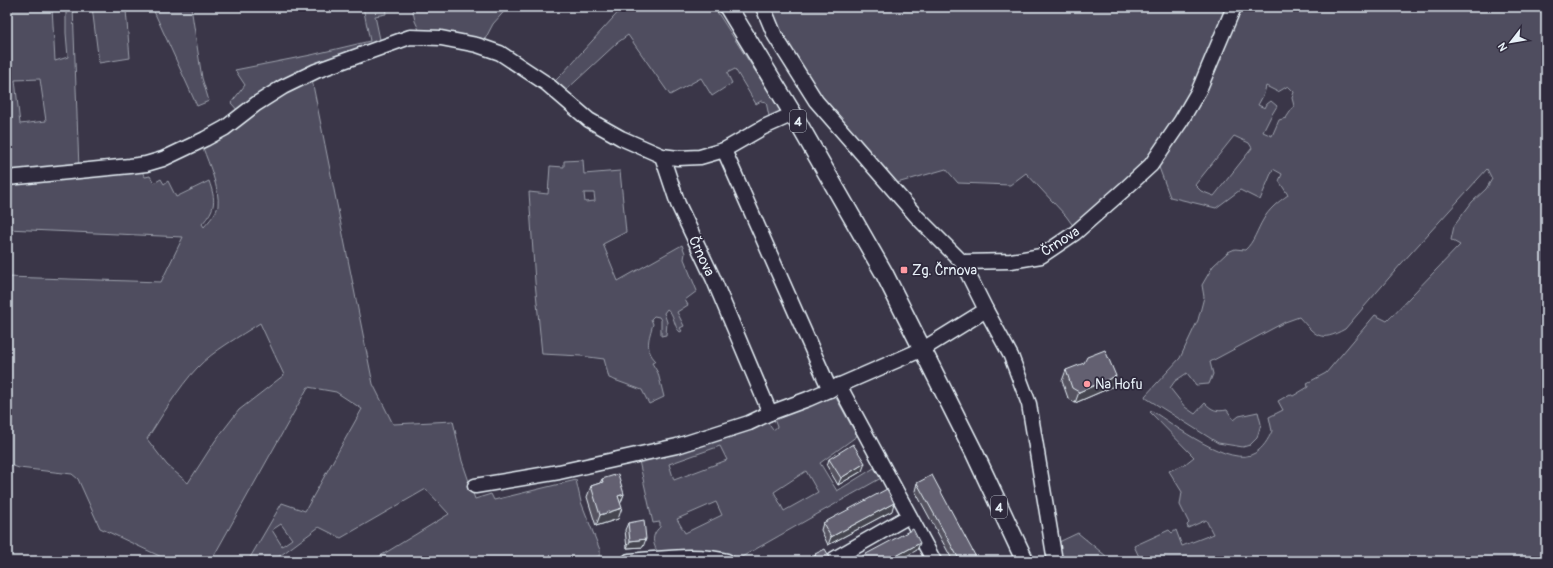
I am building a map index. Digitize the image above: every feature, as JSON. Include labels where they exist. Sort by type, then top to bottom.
[{"type":"main road","name":"4","points":[[728,7],[793,114],[884,273],[974,452],[1025,561]]},
{"type":"street","points":[[762,7],[775,36],[816,101],[918,218],[962,262],[1011,356],[1029,404],[1055,561]]},
{"type":"street","name":"Črnova","points":[[962,262],[1011,261],[1040,256],[1075,233],[1126,188],[1150,165],[1181,121],[1199,90],[1234,7]]},
{"type":"street","points":[[7,178],[130,166],[163,160],[225,128],[256,104],[283,87],[316,71],[410,38],[442,38],[478,46],[500,53],[547,84],[589,120],[620,138],[662,156],[678,158],[700,157],[724,150],[764,127],[793,114]]},
{"type":"street","points":[[724,150],[835,387],[934,561]]},
{"type":"street","name":"Črnova","points":[[662,156],[678,204],[713,278],[770,413]]},
{"type":"street","points":[[475,486],[559,472],[677,446],[750,423],[770,413],[923,349],[986,310]]},
{"type":"street","points":[[834,559],[909,516]]},
{"type":"street","points":[[629,561],[684,557],[714,558],[727,561]]},
{"type":"shaded area","points":[[7,7],[52,7],[55,61],[68,57],[66,7],[73,7],[79,169],[7,175]],"holes":[[[40,79],[46,121],[20,124],[15,80]]]},
{"type":"shaded area","points":[[92,7],[135,7],[126,10],[130,58],[99,63]]},
{"type":"shaded area","points":[[152,7],[191,7],[202,78],[209,101],[197,106]]},
{"type":"shaded area","points":[[363,7],[385,7],[386,14],[375,16],[381,44],[240,113],[231,103],[245,85],[235,70],[311,55],[370,41]]},
{"type":"shaded area","points":[[412,7],[508,7],[493,24],[483,43],[420,32],[415,21]]},
{"type":"shaded area","points":[[623,7],[714,7],[780,110],[779,114],[774,118],[769,116],[766,102],[761,101],[756,104],[735,69],[727,73],[732,83],[712,96],[701,78],[670,95],[628,35],[617,43],[563,93],[552,84]]},
{"type":"shaded area","points":[[769,7],[1229,7],[1199,81],[1151,158],[1074,227],[1066,216],[1026,173],[1010,185],[958,183],[946,169],[897,183],[814,89],[782,38]]},
{"type":"shaded area","points":[[1239,7],[1546,7],[1546,561],[1141,561],[1134,546],[1169,530],[1172,533],[1176,530],[1182,546],[1213,534],[1206,520],[1188,528],[1187,525],[1189,523],[1180,505],[1182,492],[1169,471],[1185,464],[1194,457],[1150,412],[1152,411],[1202,443],[1217,450],[1232,455],[1245,456],[1255,453],[1265,444],[1272,431],[1269,417],[1283,410],[1278,401],[1290,394],[1293,396],[1308,387],[1307,383],[1326,373],[1375,315],[1387,321],[1460,245],[1451,240],[1454,226],[1472,202],[1486,189],[1492,179],[1487,169],[1401,264],[1345,329],[1330,336],[1319,335],[1314,333],[1299,317],[1285,322],[1210,362],[1213,374],[1209,384],[1196,385],[1187,373],[1175,381],[1170,388],[1185,407],[1195,414],[1205,403],[1214,410],[1227,410],[1234,420],[1239,416],[1258,412],[1261,424],[1257,438],[1250,445],[1243,447],[1218,443],[1145,396],[1180,358],[1198,320],[1204,297],[1202,285],[1213,266],[1228,252],[1235,249],[1245,250],[1253,240],[1268,212],[1288,195],[1279,181],[1282,174],[1273,169],[1260,200],[1240,190],[1216,208],[1170,197],[1157,162]],"holes":[[[1266,86],[1278,92],[1288,86],[1294,92],[1292,98],[1294,106],[1286,118],[1279,120],[1272,136],[1263,132],[1277,106],[1271,101],[1265,108],[1258,105],[1264,94]],[[1234,136],[1249,143],[1252,148],[1214,196],[1201,191],[1195,185]]]},
{"type":"shaded area","points":[[311,75],[373,384],[393,424],[453,421],[462,461],[475,499],[491,494],[494,500],[576,480],[581,502],[600,550],[600,555],[583,561],[372,561],[449,514],[426,489],[341,538],[319,527],[273,561],[248,561],[282,503],[305,511],[362,409],[336,392],[308,387],[211,561],[170,561],[100,528],[78,479],[72,474],[19,468],[7,464],[7,277],[161,282],[183,237],[7,229],[7,182],[140,168],[145,177],[150,176],[154,183],[161,179],[164,184],[168,181],[176,197],[209,181],[214,199],[212,209],[202,224],[204,227],[216,212],[218,206],[214,177],[203,148],[206,144]],"holes":[[[260,323],[284,375],[239,410],[215,441],[188,483],[167,465],[147,439],[177,393],[197,368],[219,350]],[[281,524],[292,539],[282,546],[272,530]]]},
{"type":"shaded area","points":[[583,160],[584,174],[620,171],[626,232],[603,244],[618,281],[682,245],[685,253],[684,259],[697,291],[685,300],[688,305],[677,312],[684,326],[680,328],[682,331],[680,332],[676,327],[670,311],[667,309],[664,313],[667,322],[666,335],[661,336],[661,320],[659,317],[654,316],[651,319],[653,324],[648,343],[652,357],[656,361],[652,363],[658,373],[664,397],[649,404],[642,390],[609,378],[604,359],[542,354],[535,282],[529,192],[548,194],[550,166],[564,167],[564,161]],"holes":[[[584,193],[594,193],[595,201],[585,202]]]},
{"type":"shaded area","points":[[835,396],[857,436],[820,463],[837,491],[874,468],[881,478],[740,558],[659,554],[655,547],[654,536],[660,527],[660,522],[653,523],[639,461],[767,422],[773,430],[777,427],[774,419],[778,416]],"holes":[[[720,446],[727,460],[674,480],[669,464]],[[806,471],[818,492],[784,511],[774,492]],[[716,502],[722,515],[685,533],[677,519]]]},
{"type":"shaded area","points":[[1078,533],[1112,561],[1061,561],[1059,542]]},
{"type":"building","points":[[1105,350],[1116,376],[1079,392],[1072,388],[1066,370],[1084,363],[1087,357]]},
{"type":"building","points":[[853,444],[865,463],[841,478],[829,459]]},
{"type":"building","points":[[618,474],[624,494],[618,496],[622,508],[600,515],[591,486],[603,482],[602,479]]},
{"type":"building","points":[[932,475],[978,561],[960,561],[917,483]]},
{"type":"building","points":[[887,489],[894,503],[831,537],[823,523]]},
{"type":"building","points":[[644,520],[646,539],[630,541],[628,523]]},
{"type":"building","points":[[913,529],[920,543],[887,561],[853,561]]},
{"type":"building","points":[[825,549],[832,561],[815,561],[817,560],[815,554]]},
{"type":"place","name":"Zg. Črnova","points":[[904,270]]},
{"type":"place","name":"Na Hofu","points":[[1087,384]]}]
